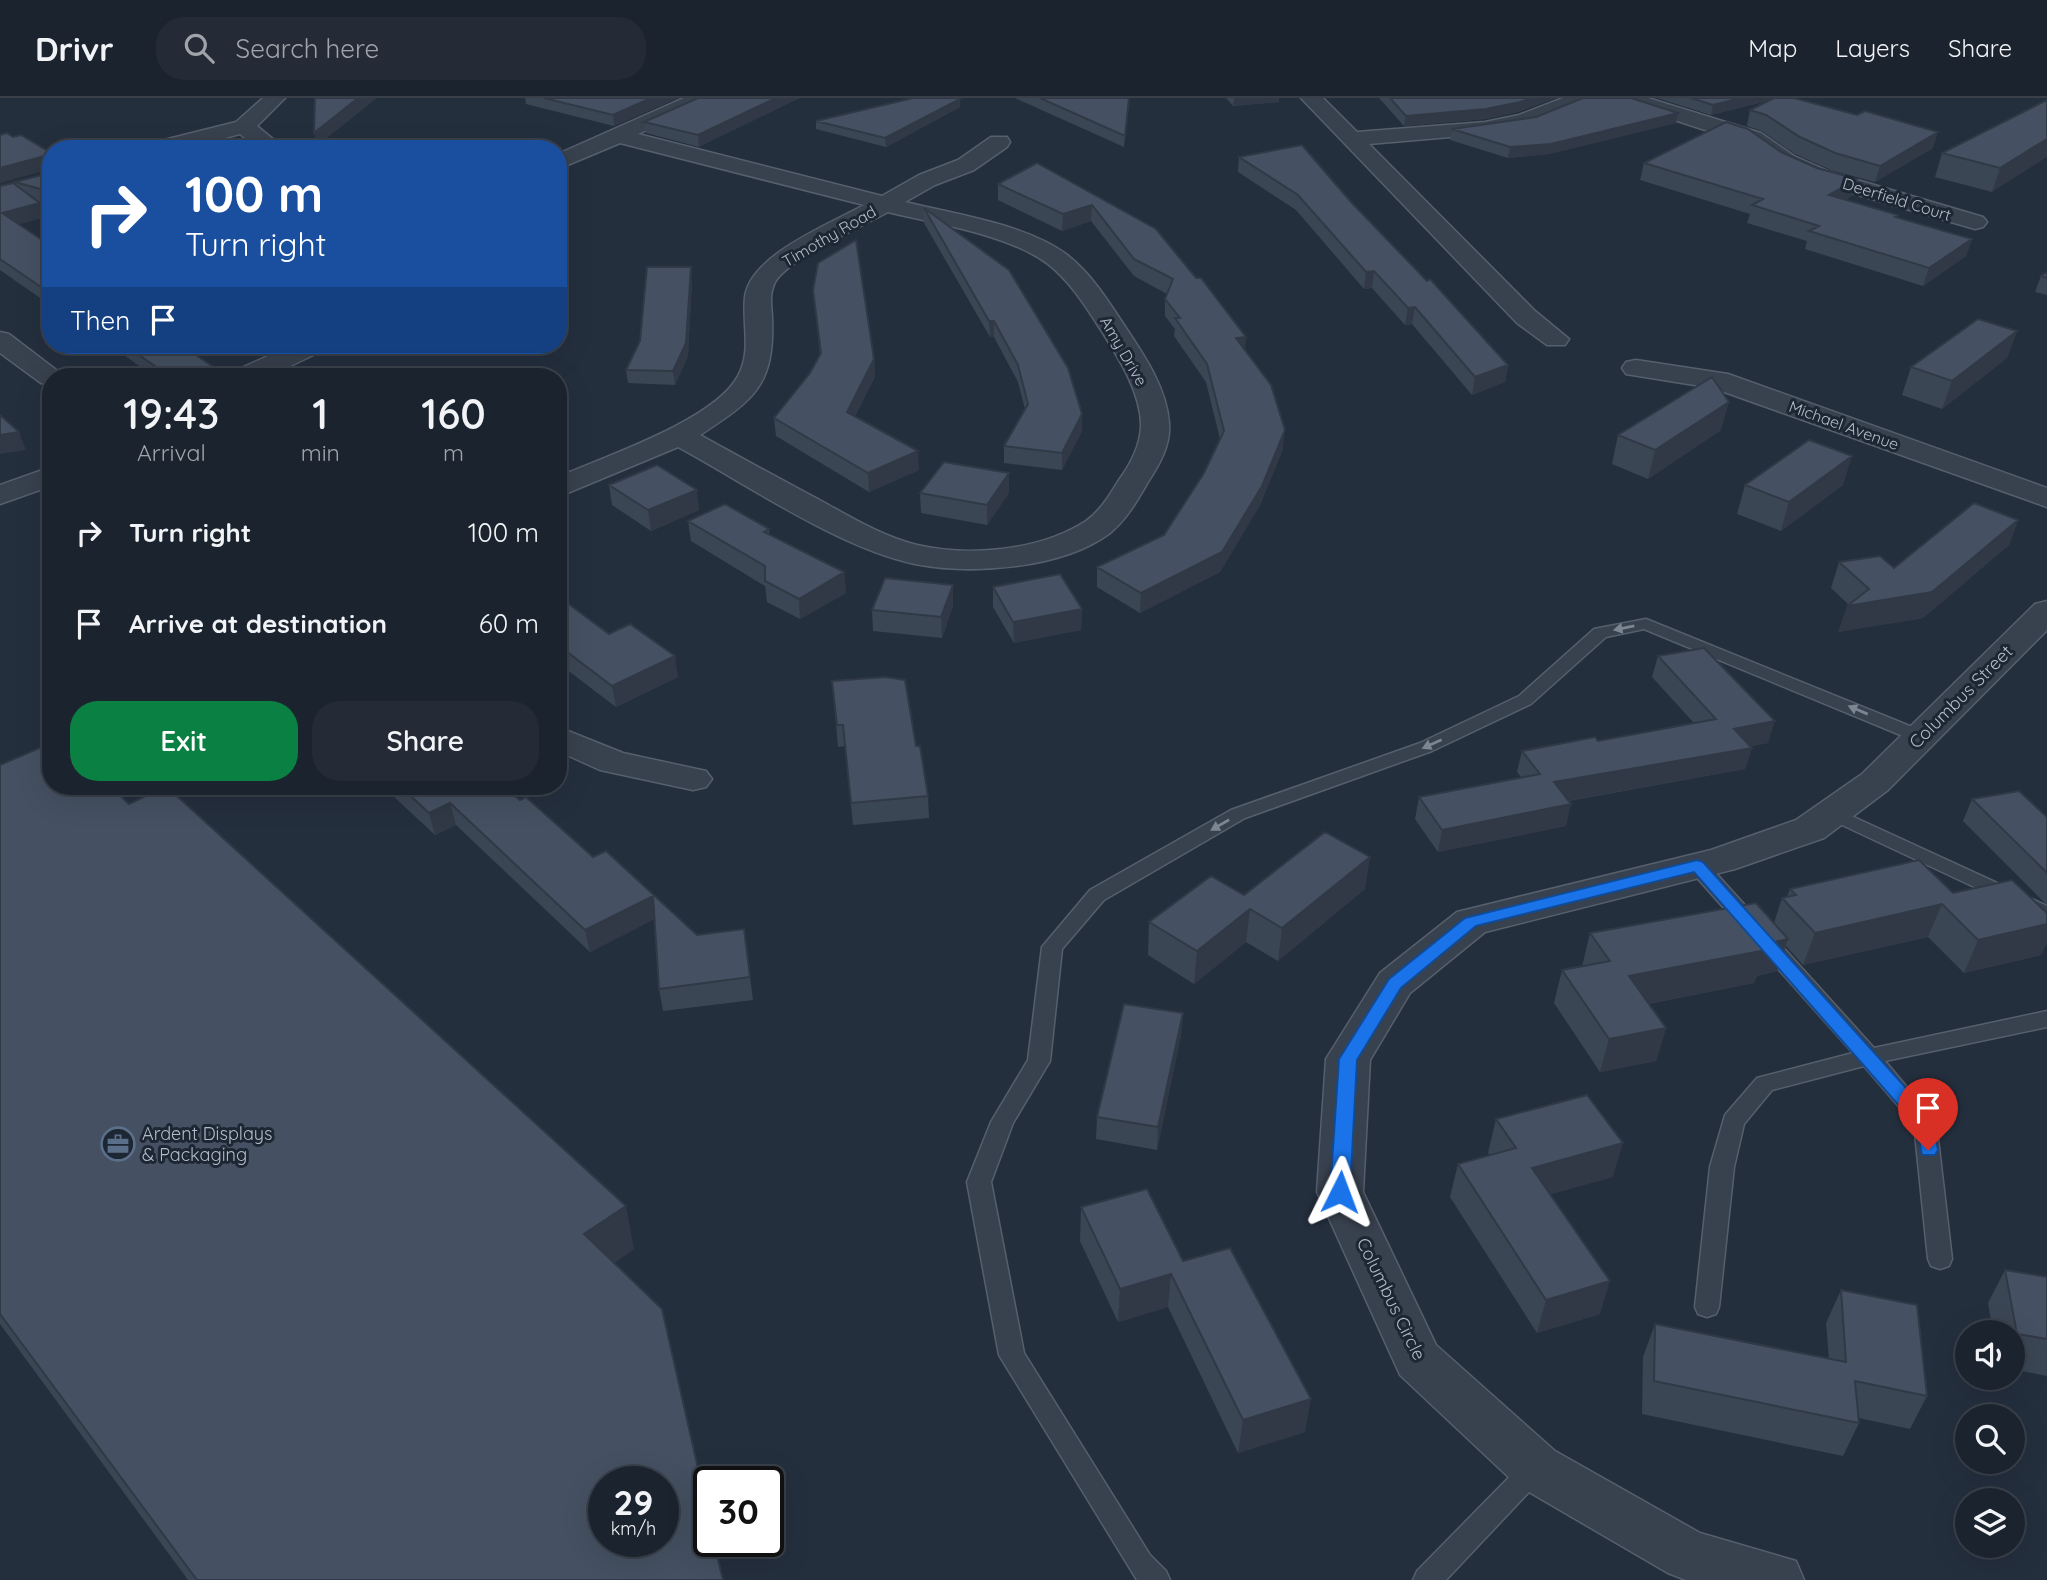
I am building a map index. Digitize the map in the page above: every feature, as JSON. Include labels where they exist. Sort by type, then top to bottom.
[{"type":"street","points":[[192,140],[244,127],[275,98]]},
{"type":"street","points":[[567,158],[701,98]]},
{"type":"street","points":[[1311,98],[1526,317],[1556,339]]},
{"type":"street","points":[[1350,139],[1485,128],[1525,120],[1582,98]]},
{"type":"street","name":"Deerfield Court","points":[[1626,98],[1754,138],[1786,161],[1822,177],[1975,222]]},
{"type":"street","points":[[244,127],[262,140]]},
{"type":"street","name":"Amy Drive","points":[[620,136],[1027,243],[1058,260],[1080,279],[1124,346],[1145,386],[1155,423],[1149,459],[1115,512],[1086,533],[1043,551],[989,559],[930,557],[872,541],[679,436]]},
{"type":"street","name":"Timothy Road","points":[[567,484],[679,436],[724,407],[751,380],[760,351],[758,296],[765,277],[787,258],[927,180],[966,165],[999,142]]},
{"type":"street","points":[[0,340],[42,370]]},
{"type":"street","points":[[264,368],[294,354]]},
{"type":"street","name":"Michael Avenue","points":[[1636,368],[1718,380],[2047,498]]},
{"type":"street","points":[[0,495],[42,479]]},
{"type":"street","name":"Columbus Street","points":[[1875,782],[2047,611]]},
{"type":"street","points":[[567,742],[613,762],[693,779]]},
{"type":"street","name":"Columbus Circle","points":[[1776,1580],[1688,1555],[1536,1468],[1418,1360],[1340,1192],[1348,1059],[1395,983],[1471,922],[1697,865],[1810,829],[1875,782]]},
{"type":"lane","points":[[1156,1580],[1140,1564],[1012,1355],[979,1182],[1002,1122],[1039,1061],[1052,947],[1097,895],[1238,814],[1426,747],[1525,700],[1600,633],[1646,624],[1921,737]]},
{"type":"lane","points":[[1832,813],[2047,914]]},
{"type":"lane","points":[[1697,865],[1925,1122],[1940,1259]]},
{"type":"lane","points":[[1707,1307],[1721,1167],[1733,1121],[1765,1084],[1868,1057],[2047,1019]]},
{"type":"lane","points":[[1427,1580],[1536,1468]]},
{"type":"building","points":[[315,98],[358,98],[314,133]]},
{"type":"building","points":[[544,98],[651,98],[613,115]]},
{"type":"building","points":[[698,98],[776,98],[698,135],[644,122]]},
{"type":"building","points":[[913,98],[960,99],[885,138],[816,121]]},
{"type":"building","points":[[1040,98],[1129,98],[1125,136]]},
{"type":"building","points":[[1390,98],[1532,98],[1486,109],[1406,116]]},
{"type":"building","points":[[1583,98],[1631,98],[1678,113],[1551,144],[1510,147],[1452,129],[1536,117]]},
{"type":"building","points":[[1691,98],[1741,98],[1713,105]]},
{"type":"building","points":[[1774,98],[1794,98],[1857,115],[1865,111],[1938,132],[1880,166],[1835,153],[1800,137],[1766,115],[1750,110]]},
{"type":"building","points":[[2047,100],[2047,139],[2000,168],[1942,153]]},
{"type":"building","points":[[1726,122],[1748,129],[1781,152],[1817,168],[1857,179],[1829,195],[1972,239],[1929,268],[1809,231],[1819,226],[1752,205],[1763,199],[1644,163]]},
{"type":"building","points":[[0,135],[21,135],[42,148],[42,157],[0,168]]},
{"type":"building","points":[[1302,145],[1351,202],[1427,281],[1430,279],[1508,365],[1475,377],[1415,307],[1408,308],[1374,271],[1366,272],[1298,195],[1239,157]]},
{"type":"building","points":[[1037,163],[1156,229],[1196,278],[1201,278],[1246,337],[1236,338],[1271,385],[1285,430],[1262,486],[1222,552],[1141,593],[1097,567],[1164,535],[1204,473],[1224,431],[1207,364],[1175,318],[1180,318],[1165,299],[1173,279],[1134,259],[1092,205],[1063,214],[998,184]]},
{"type":"building","points":[[42,175],[42,190],[15,182]]},
{"type":"building","points":[[13,183],[40,203],[2,213],[42,240],[42,287],[0,259],[0,186]]},
{"type":"building","points":[[924,208],[1009,270],[1068,368],[1082,414],[1062,453],[1004,446],[1028,404],[1018,365],[994,321],[989,321]]},
{"type":"building","points":[[856,240],[874,359],[847,412],[918,451],[868,473],[774,418],[810,373],[821,353],[813,290],[818,263]]},
{"type":"building","points":[[647,267],[691,267],[686,343],[673,371],[626,370],[640,341]]},
{"type":"building","points":[[1978,319],[2017,331],[1952,381],[1911,367]]},
{"type":"building","points":[[138,354],[194,354],[215,368],[158,368]]},
{"type":"building","points":[[1712,377],[1729,402],[1655,450],[1618,435]]},
{"type":"building","points":[[0,415],[19,432],[0,435]]},
{"type":"building","points":[[1809,440],[1852,456],[1789,502],[1745,485]]},
{"type":"building","points":[[944,462],[1009,473],[987,505],[920,493]]},
{"type":"building","points":[[657,465],[697,490],[648,510],[609,485]]},
{"type":"building","points":[[1974,503],[2018,520],[1932,592],[1847,606],[1869,589],[1839,562],[1880,556],[1894,568]]},
{"type":"building","points":[[725,504],[769,529],[764,532],[844,572],[799,599],[765,581],[765,566],[688,521]]},
{"type":"building","points":[[1060,574],[1082,609],[1013,622],[993,587]]},
{"type":"building","points":[[885,578],[953,585],[941,617],[872,610]]},
{"type":"building","points":[[567,603],[609,634],[630,624],[675,656],[612,686],[567,652]]},
{"type":"building","points":[[1704,648],[1775,721],[1734,729],[1752,748],[1554,782],[1571,804],[1442,830],[1419,797],[1540,774],[1522,751],[1595,737],[1598,741],[1716,719],[1658,656]]},
{"type":"building","points":[[885,677],[905,680],[928,796],[851,803],[843,725],[837,725],[832,681]]},
{"type":"building","points":[[42,747],[42,795],[120,795],[129,804],[148,795],[176,795],[626,1206],[584,1234],[662,1309],[697,1466],[693,1466],[693,1557],[718,1557],[723,1580],[197,1580],[0,1314],[0,765]]},
{"type":"building","points":[[2019,791],[2047,817],[2047,873],[1972,799]]},
{"type":"building","points":[[410,795],[514,795],[520,800],[526,797],[593,857],[606,851],[697,935],[744,929],[750,977],[659,989],[653,896],[585,930],[450,803],[429,813]]},
{"type":"building","points":[[1325,832],[1370,857],[1282,928],[1250,909],[1197,951],[1149,922],[1211,876],[1244,895]]},
{"type":"building","points":[[1919,860],[1953,893],[2012,880],[2047,913],[2047,924],[1978,940],[1942,904],[1815,933],[1782,898],[1796,895],[1790,889]]},
{"type":"building","points":[[1756,903],[1788,939],[1761,945],[1766,950],[1629,976],[1666,1028],[1609,1039],[1562,970],[1610,961],[1590,933]]},
{"type":"building","points":[[1124,1004],[1183,1013],[1158,1127],[1097,1117]]},
{"type":"building","points":[[1587,1095],[1623,1143],[1532,1168],[1610,1281],[1546,1300],[1458,1164],[1516,1148],[1496,1119]]},
{"type":"building","points":[[1147,1189],[1183,1261],[1230,1248],[1311,1399],[1243,1420],[1171,1274],[1120,1289],[1081,1207]]},
{"type":"building","points":[[2005,1270],[2047,1277],[2047,1339],[2025,1335],[2025,1320],[2014,1320]]},
{"type":"building","points":[[1841,1290],[1917,1305],[1927,1396],[1855,1381],[1859,1423],[1654,1381],[1655,1324],[1846,1362]]},
{"type":"place","name":"Ardent Displays & Packaging","points":[[118,1144]]},
{"type":"route","points":[[1340,1192],[1348,1059],[1395,983],[1471,922],[1697,865],[1925,1122],[1928,1150]]}]
